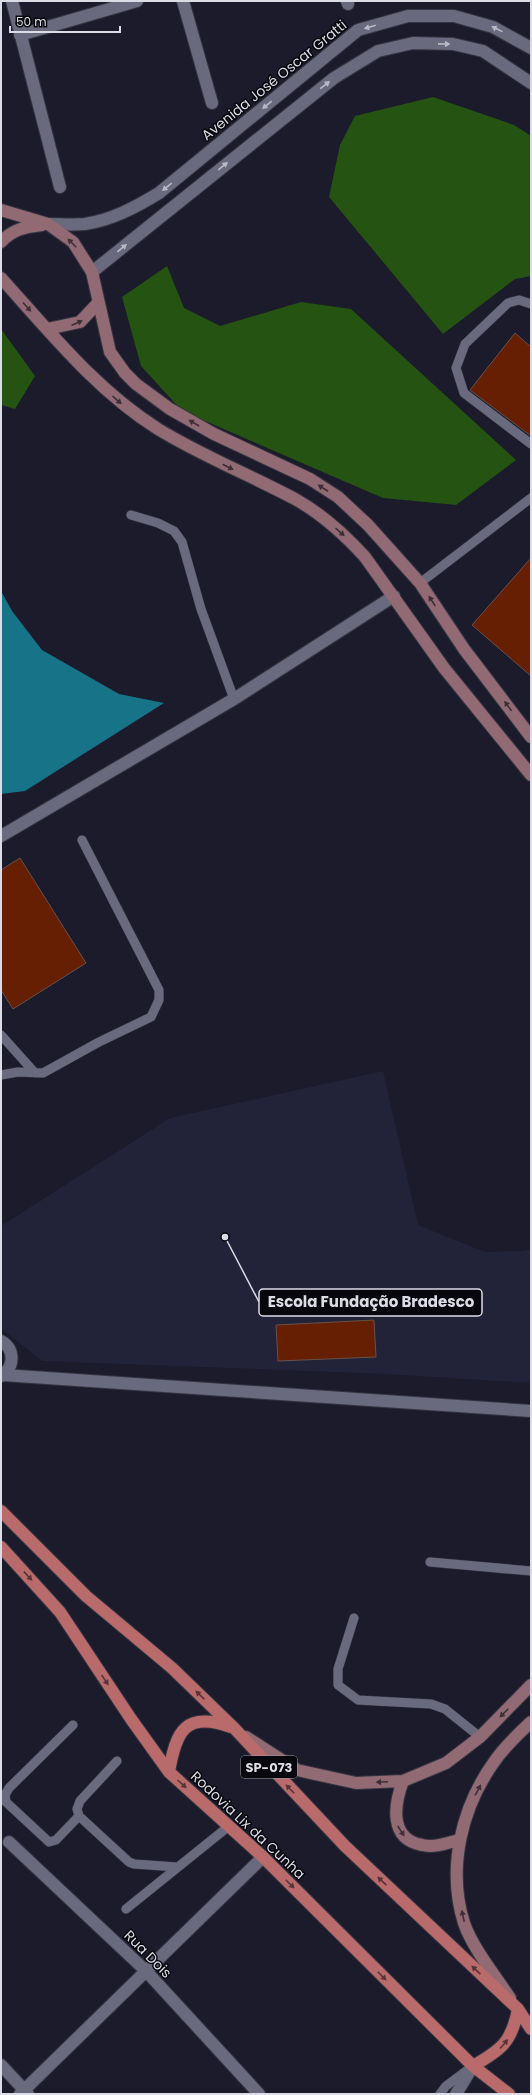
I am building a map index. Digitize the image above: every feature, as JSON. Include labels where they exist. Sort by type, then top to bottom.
[{"type":"main road","points":[[1,210],[48,224],[73,242],[92,272],[98,291],[98,302],[110,352],[125,373],[136,384],[170,409],[214,434],[310,479],[338,497],[385,542],[420,583],[464,649],[531,737]]},
{"type":"main road","points":[[1,242],[16,229],[48,224]]},
{"type":"main road","points":[[1,278],[80,364],[125,407],[158,429],[196,451],[296,500],[325,519],[365,557],[444,668],[531,775]]},
{"type":"main road","points":[[47,329],[80,322],[98,302]]},
{"type":"main road","name":"SP-073","points":[[1,1511],[86,1596],[172,1668],[234,1728],[345,1846],[518,2009],[531,2029]]},
{"type":"main road","name":"Rodovia Lix da Cunha","points":[[1,1547],[60,1612],[169,1772],[263,1857],[473,2066],[509,2094]]},
{"type":"main road","points":[[169,1772],[173,1751],[184,1729],[195,1721],[216,1722],[234,1728],[298,1770],[356,1783],[403,1781],[446,1763],[480,1737],[531,1685]]},
{"type":"main road","points":[[473,2066],[494,2055],[504,2046],[512,2033],[518,2009],[482,1957],[465,1924],[458,1891],[459,1840],[475,1792],[494,1762],[531,1722]]},
{"type":"main road","points":[[403,1781],[397,1796],[395,1810],[396,1822],[402,1834],[411,1842],[422,1846],[434,1846],[459,1840]]},
{"type":"street","points":[[12,1],[60,187]]},
{"type":"street","points":[[20,35],[137,1]]},
{"type":"street","points":[[184,1],[212,103]]},
{"type":"street","name":"Avenida José Oscar Gratti","points":[[48,224],[84,224],[104,220],[144,203],[159,193],[358,30],[408,16],[454,16],[493,27],[531,48]]},
{"type":"street","points":[[92,272],[334,78],[378,51],[413,43],[453,44],[483,51],[531,83]]},
{"type":"street","points":[[1,836],[234,699],[394,596]]},
{"type":"street","points":[[1,1341],[10,1349],[12,1356],[11,1364],[2,1376]]},
{"type":"street","points":[[2,1376],[531,1411]]},
{"type":"street","name":"Rua Dois","points":[[9,1842],[146,1971],[259,2094]]},
{"type":"street","points":[[1,2065],[24,2093],[263,1857]]},
{"type":"street","points":[[456,2094],[473,2066]]},
{"type":"lane","points":[[531,304],[519,300],[508,303],[465,344],[456,368],[464,393],[531,444]]},
{"type":"lane","points":[[420,583],[531,498]]},
{"type":"lane","points":[[131,515],[158,523],[174,531],[182,542],[201,609],[234,699]]},
{"type":"lane","points":[[1,1075],[18,1072],[43,1073],[52,1069],[99,1042],[151,1017],[159,1000],[159,990],[82,840]]},
{"type":"lane","points":[[1,1034],[35,1073]]},
{"type":"lane","points":[[430,1562],[531,1571]]},
{"type":"lane","points":[[354,1618],[338,1669],[338,1685],[358,1700],[431,1704],[445,1709],[480,1737]]},
{"type":"lane","points":[[73,1725],[9,1788],[5,1795],[6,1802],[49,1842],[56,1840],[78,1816]]},
{"type":"lane","points":[[117,1761],[80,1801],[77,1809],[78,1816],[129,1862],[134,1864],[176,1867]]},
{"type":"lane","points":[[126,1909],[176,1867],[229,1826]]},
{"type":"lane","points":[[440,2094],[446,2086],[473,2066]]},
{"type":"shaded area","points":[[1,591],[12,611],[42,650],[119,694],[164,703],[25,791],[1,794]]},
{"type":"shaded area","points":[[383,1071],[418,1225],[485,1252],[524,1251],[531,1249],[531,1383],[386,1374],[42,1361],[1,1328],[1,1226],[170,1118]]},
{"type":"green space","points":[[433,97],[514,125],[531,136],[531,276],[515,279],[443,334],[329,197],[340,145],[355,116]]},
{"type":"green space","points":[[167,266],[184,308],[220,326],[301,302],[351,309],[516,460],[456,505],[383,498],[182,411],[141,366],[122,297]]},
{"type":"green space","points":[[1,329],[35,376],[15,409],[1,405]]},
{"type":"building","points":[[515,333],[531,347],[531,436],[470,390]]},
{"type":"building","points":[[531,558],[531,676],[472,625]]},
{"type":"building","points":[[20,858],[86,963],[13,1009],[1,990],[1,870]]},
{"type":"building","points":[[374,1320],[376,1357],[278,1361],[276,1325]]},
{"type":"place","name":"Escola Fundação Bradesco","points":[[225,1237]]}]
